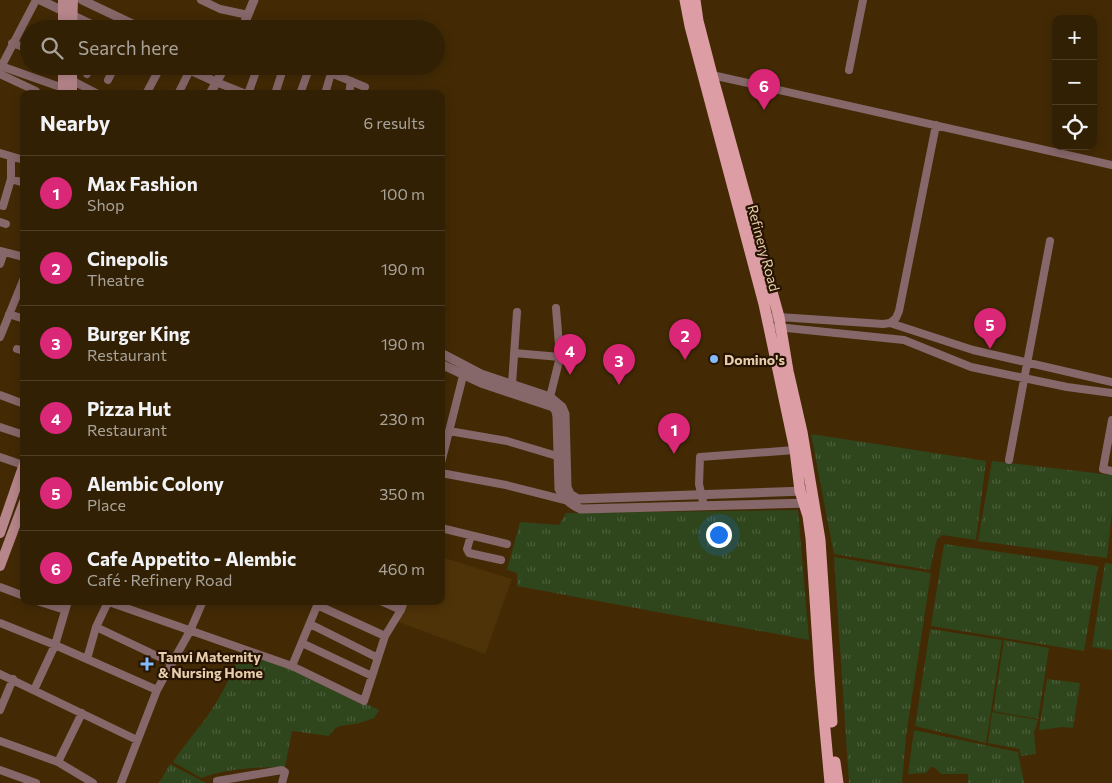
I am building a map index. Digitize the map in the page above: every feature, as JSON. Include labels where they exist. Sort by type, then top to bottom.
[{"type":"main road","points":[[63,0],[70,20]]},
{"type":"main road","points":[[66,20],[73,0]]},
{"type":"main road","name":"Refinery Road","points":[[685,0],[711,81],[780,322],[812,490],[808,504]]},
{"type":"main road","name":"Refinery Road","points":[[695,0],[711,81],[768,322],[795,450],[800,491],[808,504]]},
{"type":"main road","points":[[63,75],[63,90]]},
{"type":"main road","points":[[72,90],[73,75]]},
{"type":"main road","points":[[0,533],[3,510],[13,494],[20,476]]},
{"type":"main road","points":[[808,504],[820,549],[830,783]]},
{"type":"main road","points":[[0,566],[3,549],[20,511]]},
{"type":"main road","points":[[828,721],[838,783]]},
{"type":"street","points":[[25,20],[36,0]]},
{"type":"street","points":[[40,0],[82,20]]},
{"type":"street","points":[[82,0],[124,20]]},
{"type":"street","points":[[201,0],[220,9],[248,15]]},
{"type":"street","points":[[220,9],[221,0]]},
{"type":"street","points":[[246,20],[254,0]]},
{"type":"street","points":[[849,70],[862,0]]},
{"type":"street","points":[[20,29],[0,67],[20,75]]},
{"type":"street","points":[[12,43],[20,46]]},
{"type":"street","points":[[0,74],[32,90]]},
{"type":"street","points":[[21,75],[60,90]]},
{"type":"street","points":[[108,80],[110,75]]},
{"type":"street","points":[[148,90],[156,75]]},
{"type":"street","points":[[179,90],[184,75]]},
{"type":"street","points":[[201,75],[237,90]]},
{"type":"street","points":[[212,90],[220,75]]},
{"type":"street","points":[[249,90],[254,75]]},
{"type":"street","points":[[276,90],[281,75]]},
{"type":"street","points":[[301,90],[307,75]]},
{"type":"street","points":[[326,90],[330,75]]},
{"type":"street","points":[[336,75],[364,87]]},
{"type":"street","points":[[73,81],[90,90]]},
{"type":"street","points":[[350,90],[351,81]]},
{"type":"street","points":[[711,81],[936,125],[1112,165]]},
{"type":"street","points":[[768,322],[883,324],[896,318],[899,311],[936,125]]},
{"type":"street","points":[[0,153],[20,159]]},
{"type":"street","points":[[3,206],[11,178],[11,157]]},
{"type":"street","points":[[11,178],[20,181]]},
{"type":"street","points":[[1009,460],[1026,379],[1050,241]]},
{"type":"street","points":[[0,264],[2,252],[20,256]]},
{"type":"street","points":[[0,337],[20,288]]},
{"type":"street","points":[[550,397],[560,357],[556,308]]},
{"type":"street","points":[[512,384],[517,312]]},
{"type":"street","points":[[9,314],[20,318]]},
{"type":"street","points":[[780,322],[904,340],[971,367],[1066,387],[1112,393]]},
{"type":"street","points":[[890,322],[973,350],[1112,382]]},
{"type":"street","points":[[514,353],[560,357]]},
{"type":"street","points":[[445,355],[481,374],[550,397],[559,403],[564,410],[560,489],[565,500]]},
{"type":"street","points":[[445,366],[463,376],[553,407],[557,416],[567,487],[570,494],[578,499],[701,496],[812,490]]},
{"type":"street","points":[[445,446],[463,376]]},
{"type":"street","points":[[0,395],[20,402]]},
{"type":"street","points":[[1112,420],[1103,469],[1112,471]]},
{"type":"street","points":[[0,427],[20,434]]},
{"type":"street","points":[[449,431],[507,441],[562,456]]},
{"type":"street","points":[[704,506],[699,484],[700,457],[795,450]]},
{"type":"street","points":[[0,457],[20,464]]},
{"type":"street","points":[[445,474],[506,485],[565,500],[581,509],[808,504]]},
{"type":"street","points":[[13,494],[20,496]]},
{"type":"street","points":[[445,529],[507,544]]},
{"type":"street","points":[[471,535],[467,548],[469,553],[501,560]]},
{"type":"street","points":[[0,586],[20,594]]},
{"type":"street","points":[[50,605],[65,610]]},
{"type":"street","points":[[34,690],[55,645],[67,605]]},
{"type":"street","points":[[87,659],[96,627],[106,605]]},
{"type":"street","points":[[116,605],[292,666],[364,701],[385,636],[403,605]]},
{"type":"street","points":[[121,783],[157,690],[202,605]]},
{"type":"street","points":[[292,666],[317,605]]},
{"type":"street","points":[[322,605],[385,636]]},
{"type":"street","points":[[390,605],[401,610]]},
{"type":"street","points":[[0,623],[157,690]]},
{"type":"street","points":[[310,624],[378,658]]},
{"type":"street","points":[[96,627],[172,663]]},
{"type":"street","points":[[302,643],[372,676]]},
{"type":"street","points":[[0,674],[137,740]]},
{"type":"street","points":[[0,710],[13,679]]},
{"type":"street","points":[[58,762],[82,713]]},
{"type":"street","points":[[0,741],[58,762],[93,783]]},
{"type":"street","points":[[0,770],[36,783]]},
{"type":"street","points":[[217,781],[282,770],[284,772],[282,783]]},
{"type":"shaded area","points":[[445,558],[512,579],[485,654],[399,622],[406,605],[445,605]]},
{"type":"green space","points":[[811,434],[986,461],[976,540],[942,535],[937,539],[930,570],[834,554]]},
{"type":"green space","points":[[992,461],[1112,475],[1112,511],[1107,558],[978,541]]},
{"type":"green space","points":[[798,510],[809,640],[517,586],[517,573],[507,570],[520,522],[559,525],[566,513]]},
{"type":"green space","points":[[944,544],[1098,566],[1084,651],[931,626]]},
{"type":"green space","points":[[834,557],[931,573],[906,736],[902,783],[849,783]]},
{"type":"green space","points":[[1105,563],[1112,564],[1112,650],[1092,647]]},
{"type":"green space","points":[[930,629],[1002,640],[986,743],[915,726]]},
{"type":"green space","points":[[1004,640],[1049,648],[1038,719],[993,711]]},
{"type":"green space","points":[[240,651],[291,668],[379,710],[374,718],[340,726],[329,736],[292,731],[285,767],[232,770],[201,778],[173,762],[217,702],[230,677]]},
{"type":"green space","points":[[1047,679],[1080,683],[1073,728],[1062,727],[1039,730]]},
{"type":"green space","points":[[992,712],[1038,720],[1034,733],[1036,754],[1021,756],[1019,749],[988,743]]},
{"type":"green space","points":[[914,730],[1018,752],[1024,783],[968,783],[968,774],[941,774],[934,767],[931,767],[926,773],[908,774]]},
{"type":"green space","points":[[170,764],[202,781],[206,783],[159,783]]},
{"type":"place","name":"Cafe Appetito - Alembic","points":[[764,110]]},
{"type":"place","name":"Alembic Colony","points":[[990,349]]},
{"type":"place","name":"Domino's","points":[[714,359]]},
{"type":"place","name":"Cinepolis","points":[[685,360]]},
{"type":"place","name":"Pizza Hut","points":[[570,375]]},
{"type":"place","name":"Burger King","points":[[619,385]]},
{"type":"place","name":"Max Fashion","points":[[674,454]]},
{"type":"place","name":"Tanvi Maternity & Nursing Home","points":[[147,664]]}]
